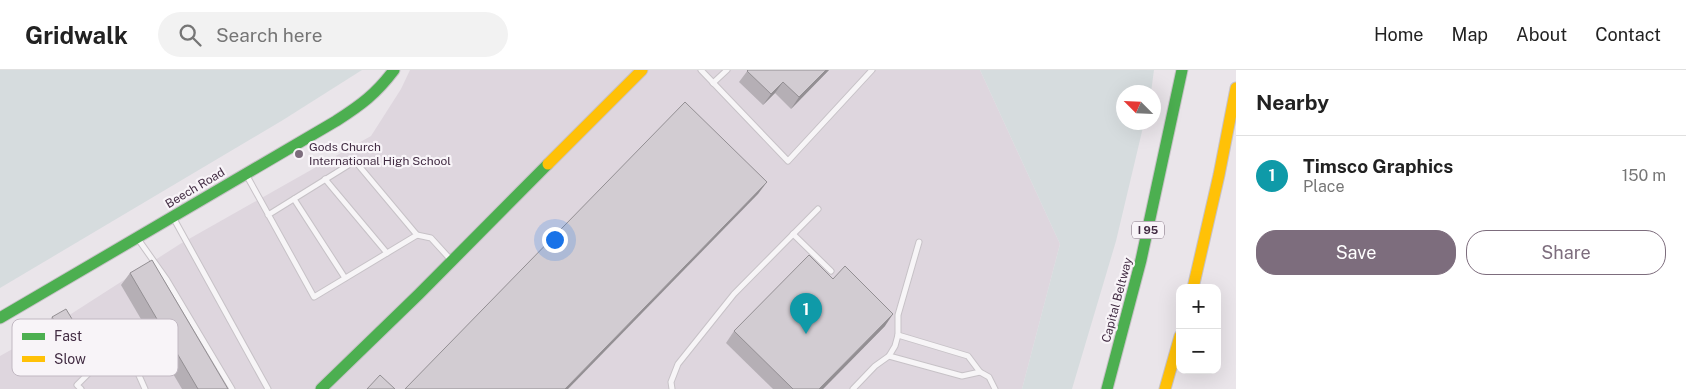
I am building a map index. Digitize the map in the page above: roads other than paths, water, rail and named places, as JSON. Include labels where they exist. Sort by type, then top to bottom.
[{"type":"main road","name":"Beech Road","points":[[0,318],[336,121],[359,106],[381,88],[394,70]]},
{"type":"main road","points":[[321,389],[452,261],[642,70]]},
{"type":"main road","name":"Capital Beltway","points":[[1107,389],[1142,260],[1182,70]]},
{"type":"main road","points":[[1194,284],[1219,175],[1236,88]]},
{"type":"main road","points":[[1166,389],[1176,351]]},
{"type":"lane","points":[[701,70],[788,161],[872,70]]},
{"type":"lane","points":[[713,83],[727,70]]},
{"type":"lane","points":[[268,215],[355,161],[417,234],[431,238],[452,261]]},
{"type":"lane","points":[[245,174],[314,297],[417,234]]},
{"type":"lane","points":[[325,179],[387,253]]},
{"type":"lane","points":[[294,199],[345,278]]},
{"type":"lane","points":[[672,389],[671,382],[678,364],[686,353],[734,294],[818,209]]},
{"type":"lane","points":[[174,217],[268,389]]},
{"type":"lane","points":[[793,234],[831,271]]},
{"type":"lane","points":[[138,238],[167,280],[232,389]]},
{"type":"lane","points":[[853,389],[875,366],[889,356],[895,346],[898,335],[898,314],[919,242]]},
{"type":"lane","points":[[898,335],[968,356],[980,372],[989,377],[995,389]]},
{"type":"lane","points":[[889,356],[962,376],[980,372]]},
{"type":"lane","points":[[80,389],[77,385],[86,376]]},
{"type":"lane","points":[[140,376],[146,389]]},
{"type":"place","name":"Gods Church International High School","points":[[299,154]]},
{"type":"place","name":"Timsco Graphics","points":[[806,334]]}]
